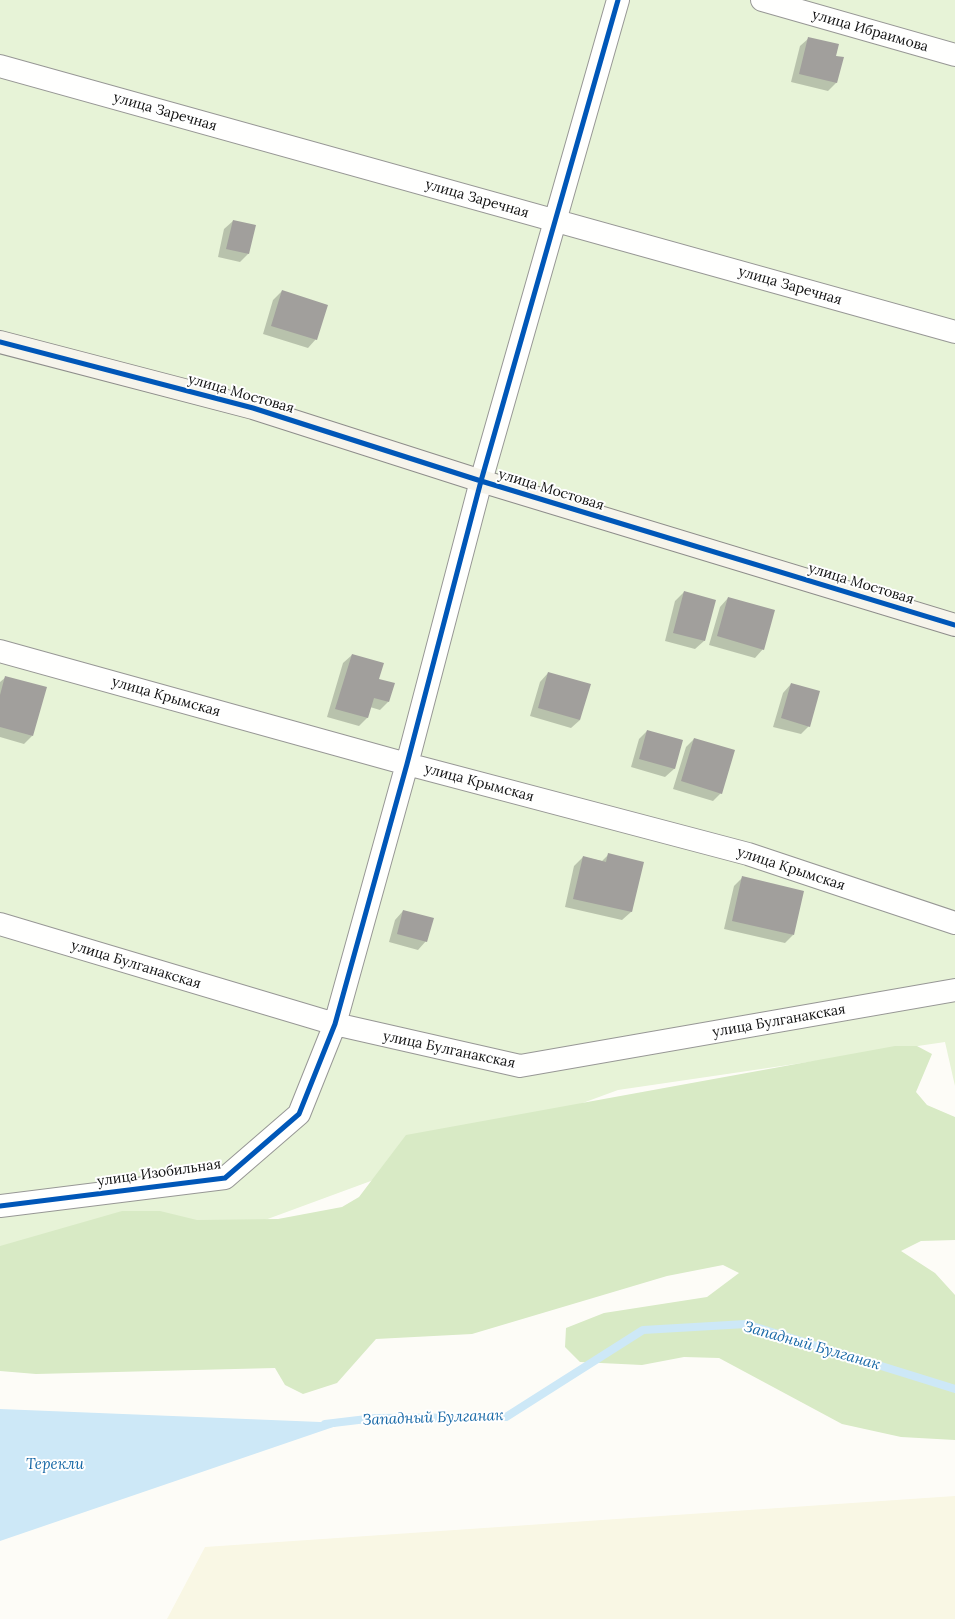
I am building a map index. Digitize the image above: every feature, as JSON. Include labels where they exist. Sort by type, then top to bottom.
[{"type":"street","name":"улица Изобильная","points":[[3,1204],[225,1178],[298,1114],[335,1024],[407,764],[481,481],[557,221],[618,0]]},
{"type":"street","name":"улица Ибраимова","points":[[762,0],[955,54]]},
{"type":"street","name":"улица Заречная","points":[[0,66],[955,332]]},
{"type":"street","name":"улица Мостовая","points":[[0,342],[253,408],[481,481],[955,625]]},
{"type":"street","name":"улица Крымская","points":[[0,651],[407,764],[748,854],[955,923]]},
{"type":"street","name":"улица Булганакская","points":[[0,924],[335,1024],[520,1066],[955,990]]},
{"type":"shaded area","points":[[955,1496],[955,1619],[167,1619],[205,1547]]},
{"type":"green space","points":[[0,0],[955,0],[955,1086],[945,1042],[618,1090],[235,1231],[0,1249]]},
{"type":"green space","points":[[895,1046],[917,1046],[932,1054],[916,1092],[927,1105],[955,1117],[955,1240],[921,1241],[901,1251],[935,1273],[955,1295],[955,1440],[901,1437],[842,1424],[719,1358],[684,1357],[642,1365],[580,1362],[565,1347],[566,1328],[604,1313],[707,1297],[739,1273],[723,1265],[667,1276],[472,1334],[376,1339],[337,1383],[303,1394],[285,1385],[275,1368],[36,1374],[0,1371],[0,1246],[122,1211],[160,1211],[197,1220],[278,1219],[342,1207],[359,1197],[406,1135]]},
{"type":"water","name":"Терекли","points":[[0,1409],[345,1423],[0,1541]]},
{"type":"building","points":[[808,37],[839,44],[836,56],[844,57],[837,83],[799,74]]},
{"type":"building","points":[[233,220],[256,225],[249,254],[226,249]]},
{"type":"building","points":[[282,290],[328,305],[317,340],[271,326]]},
{"type":"building","points":[[684,591],[716,600],[705,641],[673,633]]},
{"type":"building","points":[[728,597],[775,610],[764,650],[717,636]]},
{"type":"building","points":[[352,654],[384,663],[379,679],[395,683],[389,702],[374,698],[368,718],[335,709]]},
{"type":"building","points":[[548,672],[591,684],[580,720],[538,708]]},
{"type":"building","points":[[5,676],[47,687],[33,736],[0,727],[0,695]]},
{"type":"building","points":[[791,683],[820,691],[810,727],[781,718]]},
{"type":"building","points":[[647,730],[683,740],[675,769],[639,759]]},
{"type":"building","points":[[694,738],[735,750],[722,794],[681,781]]},
{"type":"building","points":[[608,853],[644,862],[632,912],[573,899],[583,856],[606,862]]},
{"type":"building","points":[[742,876],[804,891],[794,935],[732,921]]},
{"type":"building","points":[[403,910],[434,918],[427,942],[397,934]]},
{"type":"waterway","name":"Западный Булганак","points":[[325,1424],[375,1418],[506,1417],[643,1330],[746,1324],[955,1389]]},
{"type":"cycle path","points":[[0,1206],[225,1178],[299,1114],[335,1024],[407,764],[481,481],[618,0]]},
{"type":"cycle path","points":[[0,342],[253,408],[481,481],[955,625]]}]
